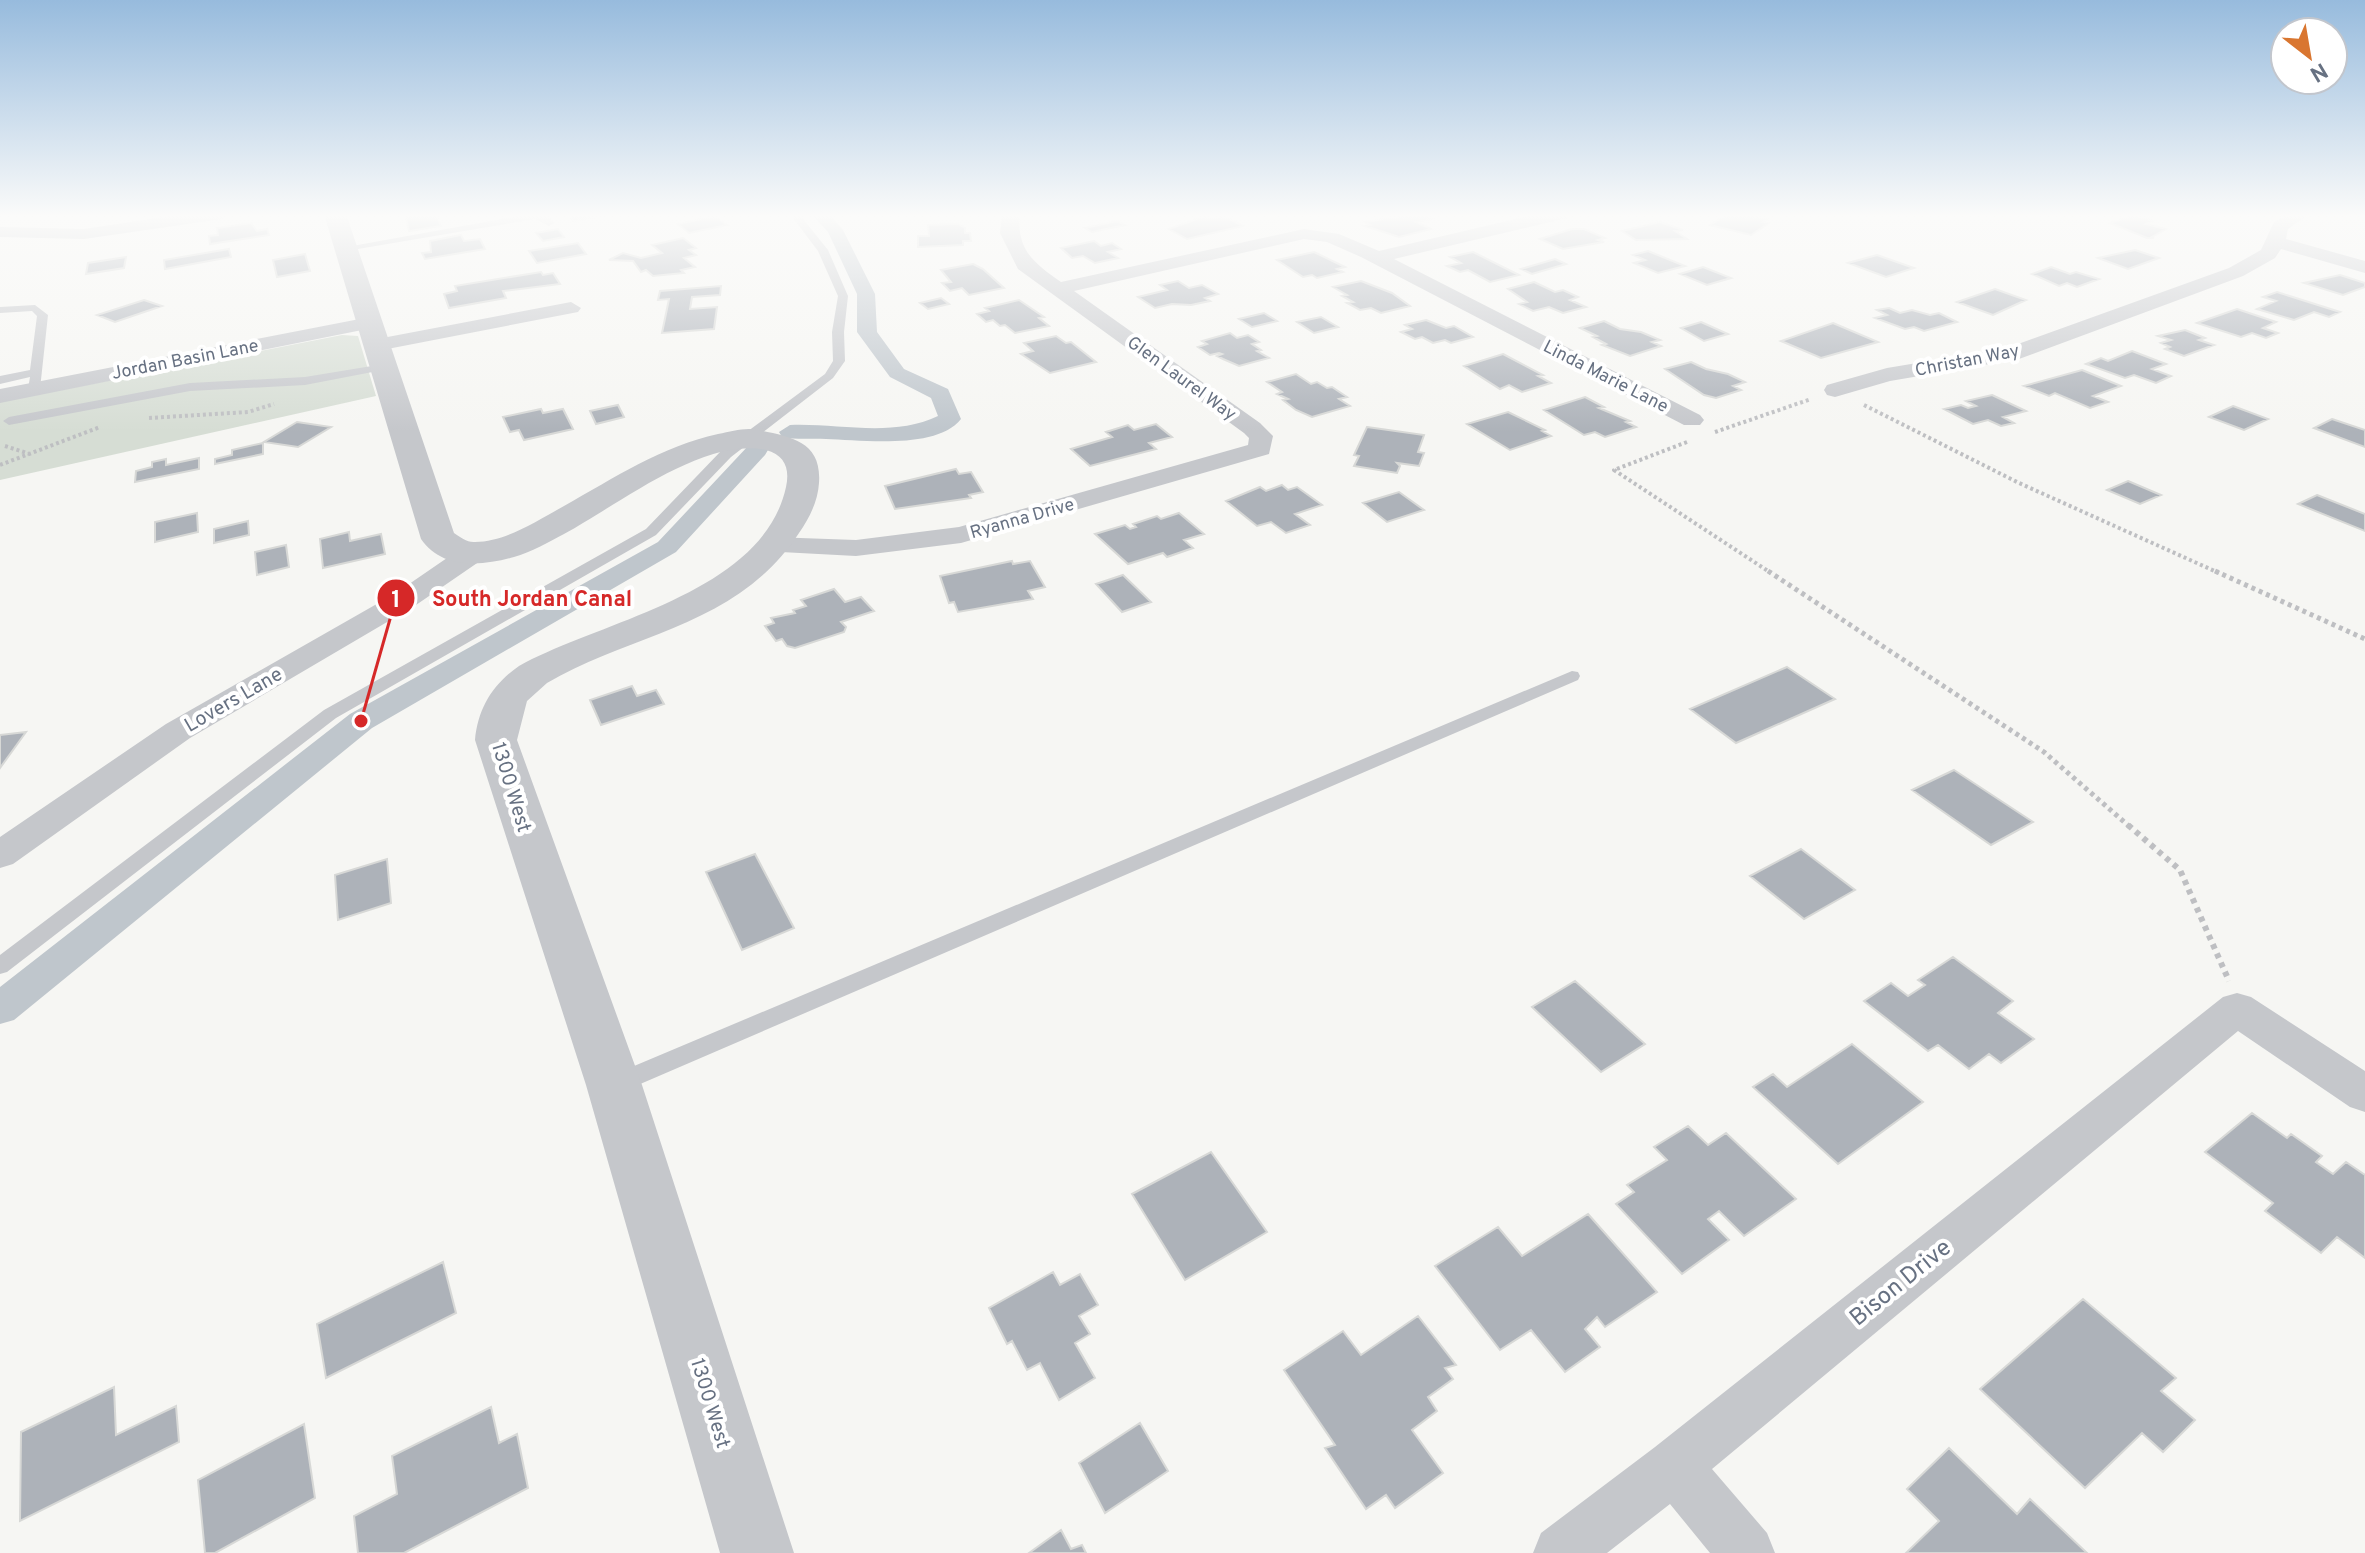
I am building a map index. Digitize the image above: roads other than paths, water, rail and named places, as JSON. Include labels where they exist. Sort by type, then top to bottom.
[{"type":"street","points":[[358,286],[438,539],[454,550],[473,553]]},
{"type":"street","name":"Linda Marie Lane","points":[[1059,288],[1065,286]]},
{"type":"street","name":"Linda Marie Lane","points":[[1431,286],[1694,429]]},
{"type":"street","name":"Christan Way","points":[[1835,390],[1887,375],[2011,354],[2196,286]]},
{"type":"street","name":"Glen Laurel Way","points":[[1059,288],[1252,428],[1261,436],[1263,443]]},
{"type":"street","name":"Jordan Basin Lane","points":[[0,396],[34,381],[377,345],[571,308]]},
{"type":"street","name":"1300 West","points":[[473,553],[535,538],[644,472],[690,450],[746,439],[773,441],[788,446],[797,454],[803,469],[800,496],[794,513],[772,545],[740,574],[693,604],[535,673],[508,698],[497,724],[496,740],[614,1085],[757,1553]]},
{"type":"street","name":"Ryanna Drive","points":[[772,545],[856,548],[961,535],[1260,449],[1263,443]]},
{"type":"street","name":"Lovers Lane","points":[[0,855],[178,731],[426,587],[473,553]]},
{"type":"street","name":"Bison Drive","points":[[1561,1553],[1674,1466],[2237,1009],[2365,1094]]},
{"type":"street","points":[[1674,1466],[1747,1553]]},
{"type":"lane","points":[[0,966],[330,714],[651,532],[726,454],[829,376],[839,361],[842,292],[839,286]]},
{"type":"lane","points":[[0,310],[35,308],[43,315],[34,381],[0,380]]},
{"type":"lane","points":[[9,421],[190,387],[305,381],[377,345]]},
{"type":"lane","points":[[614,1085],[1572,676]]},
{"type":"waterway","points":[[790,432],[892,435],[931,428],[950,419],[940,394],[897,373],[867,332],[866,294],[862,286]]},
{"type":"waterway","points":[[0,1009],[361,721],[667,547],[757,450]]},
{"type":"place","name":"South Jordan Canal","points":[[361,721]]}]
